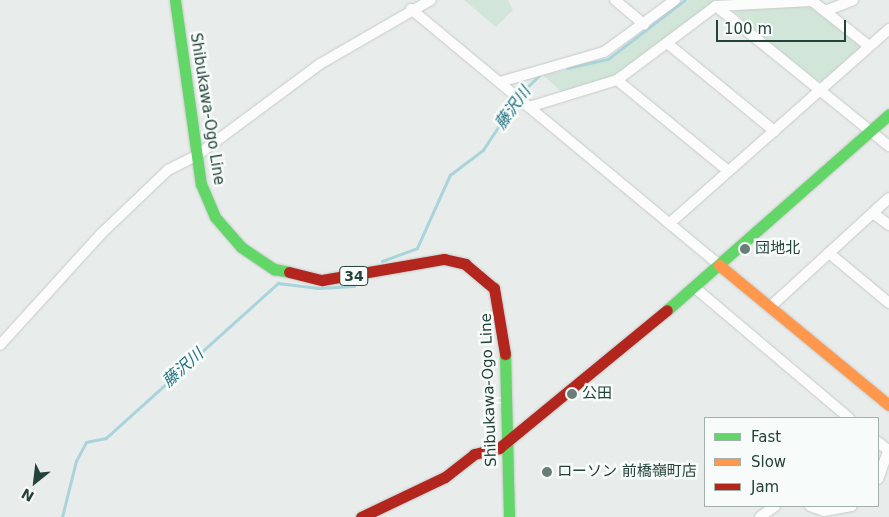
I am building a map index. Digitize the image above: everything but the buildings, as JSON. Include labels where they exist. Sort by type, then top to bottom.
[{"type":"street","name":"Shibukawa-Ogo Line","points":[[176,0],[201,184],[216,216],[241,247],[274,268],[335,280],[444,259],[478,272],[494,288],[503,310],[509,517]]},
{"type":"street","points":[[0,345],[28,310],[151,185],[196,156],[320,64],[411,9],[431,0]]},
{"type":"street","points":[[615,0],[644,24]]},
{"type":"street","points":[[500,82],[604,52],[675,0]]},
{"type":"street","points":[[825,11],[853,0]]},
{"type":"street","points":[[529,107],[617,80],[716,6],[812,1],[870,46]]},
{"type":"street","points":[[716,6],[889,146]]},
{"type":"street","points":[[411,9],[719,265],[888,402]]},
{"type":"street","points":[[670,224],[889,29]]},
{"type":"street","points":[[667,43],[774,131]]},
{"type":"street","points":[[617,80],[728,172]]},
{"type":"street","points":[[361,517],[446,477],[474,454],[499,448],[694,287],[889,114]]},
{"type":"street","points":[[770,307],[889,198]]},
{"type":"street","points":[[873,212],[889,226]]},
{"type":"street","points":[[829,253],[889,303]]},
{"type":"street","points":[[694,287],[848,417]]},
{"type":"street","points":[[879,476],[889,450]]},
{"type":"street","points":[[760,517],[774,507]]},
{"type":"street","points":[[813,507],[824,511],[846,507]]},
{"type":"green space","points":[[464,0],[508,0],[513,10],[496,27]]},
{"type":"green space","points":[[689,0],[761,0],[715,3],[616,76],[562,92],[543,75],[608,61]]},
{"type":"green space","points":[[811,3],[859,44],[860,49],[822,81],[816,80],[733,11]]},
{"type":"waterway","name":"藤沢川","points":[[567,68],[608,59],[685,0]]},
{"type":"waterway","name":"藤沢川","points":[[519,95],[540,75]]},
{"type":"waterway","name":"藤沢川","points":[[382,261],[417,248],[450,175],[483,150],[516,100]]},
{"type":"waterway","name":"藤沢川","points":[[62,517],[76,461],[86,442],[106,438],[278,283],[318,288],[354,286]]},
{"type":"traffic: fast","points":[[175,0],[201,184],[215,217],[241,247],[274,269],[289,272]]},
{"type":"traffic: fast","points":[[667,310],[889,114]]},
{"type":"traffic: fast","points":[[505,354],[509,517]]},
{"type":"traffic: slow","points":[[719,265],[889,405]]},
{"type":"traffic: jam","points":[[289,272],[322,280],[444,259],[465,264],[494,288],[505,354]]},
{"type":"traffic: jam","points":[[361,517],[445,477],[474,454],[499,448],[667,310]]},
{"type":"place","name":"団地北","points":[[745,249]]},
{"type":"place","name":"公田","points":[[572,394]]},
{"type":"place","name":"ローソン 前橋嶺町店","points":[[547,472]]}]
